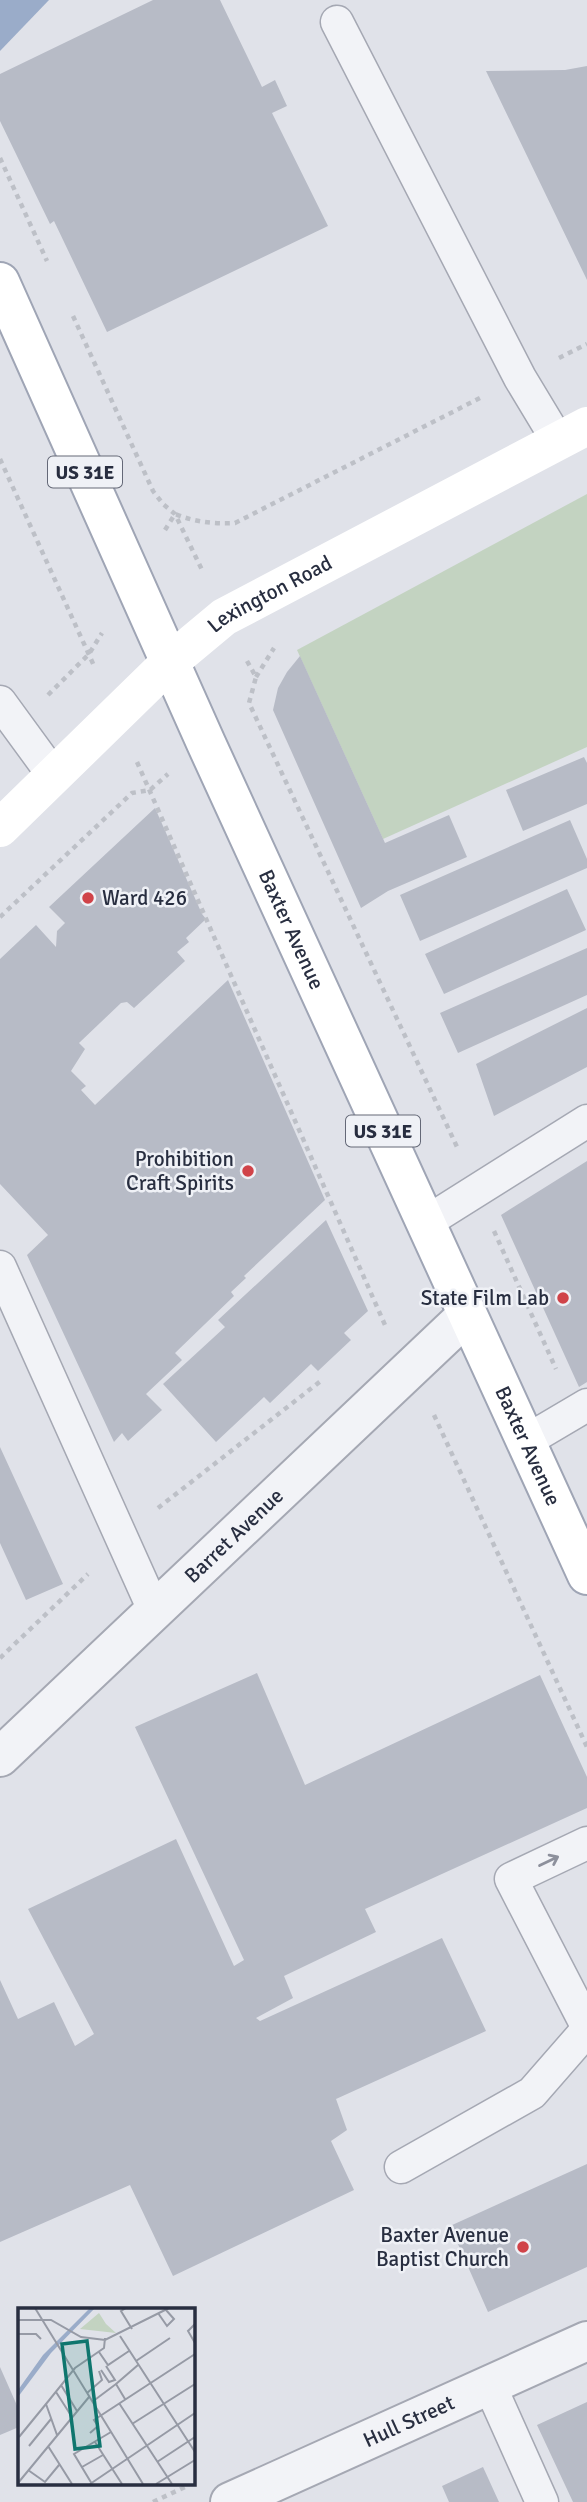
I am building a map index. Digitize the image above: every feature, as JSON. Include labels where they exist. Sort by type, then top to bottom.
[{"type":"main road","name":"Baxter Avenue","points":[[0,282],[206,743],[587,1575]]},
{"type":"main road","name":"Lexington Road","points":[[0,828],[170,662],[224,617],[573,434]]},
{"type":"street","name":"Barret Avenue","points":[[2,1747],[154,1611],[467,1315]]},
{"type":"street","name":"Hull Street","points":[[230,2502],[587,2341]]},
{"type":"lane","points":[[337,22],[520,378],[573,434]]},
{"type":"lane","points":[[9,713],[54,776]]},
{"type":"lane","points":[[425,1223],[587,1121]]},
{"type":"lane","points":[[0,1267],[154,1611]]},
{"type":"lane","points":[[526,1441],[581,1408]]},
{"type":"lane","points":[[401,2167],[532,2093],[587,2028],[512,1879],[587,1843]]},
{"type":"lane","points":[[489,2386],[542,2502]]},
{"type":"path","points":[[0,158],[51,269]]},
{"type":"path","points":[[68,306],[153,491],[163,504],[176,514],[215,524],[234,523],[587,344]]},
{"type":"path","points":[[0,459],[150,790],[405,1373],[436,1417],[587,1747]]},
{"type":"path","points":[[9,713],[89,654],[176,514]]},
{"type":"path","points":[[0,917],[132,793],[150,790],[249,703],[256,677],[224,617],[176,514]]},
{"type":"path","points":[[249,703],[476,1191],[581,1408]]},
{"type":"path","points":[[0,1658],[168,1498],[328,1376]]},
{"type":"green space","points":[[587,494],[587,747],[383,839],[297,650]]},
{"type":"water","points":[[0,0],[49,0],[0,51]]},
{"type":"building","points":[[153,0],[220,0],[262,87],[275,80],[287,106],[272,113],[328,226],[107,332],[54,221],[50,224],[0,121],[0,74]]},
{"type":"building","points":[[587,66],[587,280],[486,71],[565,70]]},
{"type":"building","points":[[300,656],[385,843],[449,815],[467,857],[388,891],[361,908],[273,710],[278,688]]},
{"type":"building","points":[[584,757],[587,763],[587,804],[523,831],[506,790]]},
{"type":"building","points":[[155,808],[206,919],[186,938],[189,942],[177,952],[185,961],[134,1008],[127,1002],[121,1003],[79,1043],[85,1049],[71,1071],[86,1086],[81,1090],[95,1105],[228,980],[325,1200],[244,1276],[246,1278],[231,1292],[234,1296],[175,1353],[182,1360],[146,1394],[162,1410],[128,1441],[122,1433],[114,1442],[27,1255],[48,1235],[0,1184],[0,959],[36,925],[56,947],[57,931],[65,923],[49,907]]},
{"type":"building","points":[[570,820],[587,859],[587,868],[420,941],[400,895]]},
{"type":"building","points":[[567,889],[586,930],[444,994],[425,954]]},
{"type":"building","points":[[587,948],[587,995],[458,1053],[440,1013]]},
{"type":"building","points":[[587,1008],[587,1067],[494,1116],[476,1064]]},
{"type":"building","name":"State Film Lab","points":[[587,1161],[587,1382],[579,1387],[501,1215]]},
{"type":"building","points":[[326,1220],[368,1311],[344,1333],[351,1340],[318,1371],[311,1364],[270,1403],[264,1397],[216,1442],[163,1384],[225,1327],[218,1320]]},
{"type":"building","points":[[0,1447],[63,1584],[26,1600],[0,1543]]},
{"type":"building","points":[[257,1673],[305,1785],[540,1675],[587,1777],[587,1808],[365,1909],[376,1932],[284,1976],[293,1998],[256,2018],[260,2021],[442,1938],[486,2031],[336,2099],[347,2130],[331,2141],[354,2190],[173,2276],[130,2185],[0,2242],[0,1980],[18,2019],[54,2002],[75,2046],[94,2034],[28,1909],[176,1839],[234,1966],[244,1960],[135,1727]]},
{"type":"building","name":"Baxter Avenue Baptist Church","points":[[587,2164],[587,2267],[488,2312],[450,2226]]},
{"type":"building","points":[[0,2367],[18,2408],[18,2427],[0,2435]]},
{"type":"building","points":[[587,2402],[587,2502],[573,2502],[537,2425]]},
{"type":"building","points":[[483,2467],[499,2502],[449,2502],[442,2486]]},
{"type":"place","name":"Ward 426","points":[[88,898]]},
{"type":"place","name":"Prohibition Craft Spirits","points":[[248,1171]]},
{"type":"place","name":"State Film Lab","points":[[563,1298]]},
{"type":"place","name":"Baxter Avenue Baptist Church","points":[[523,2247]]}]
